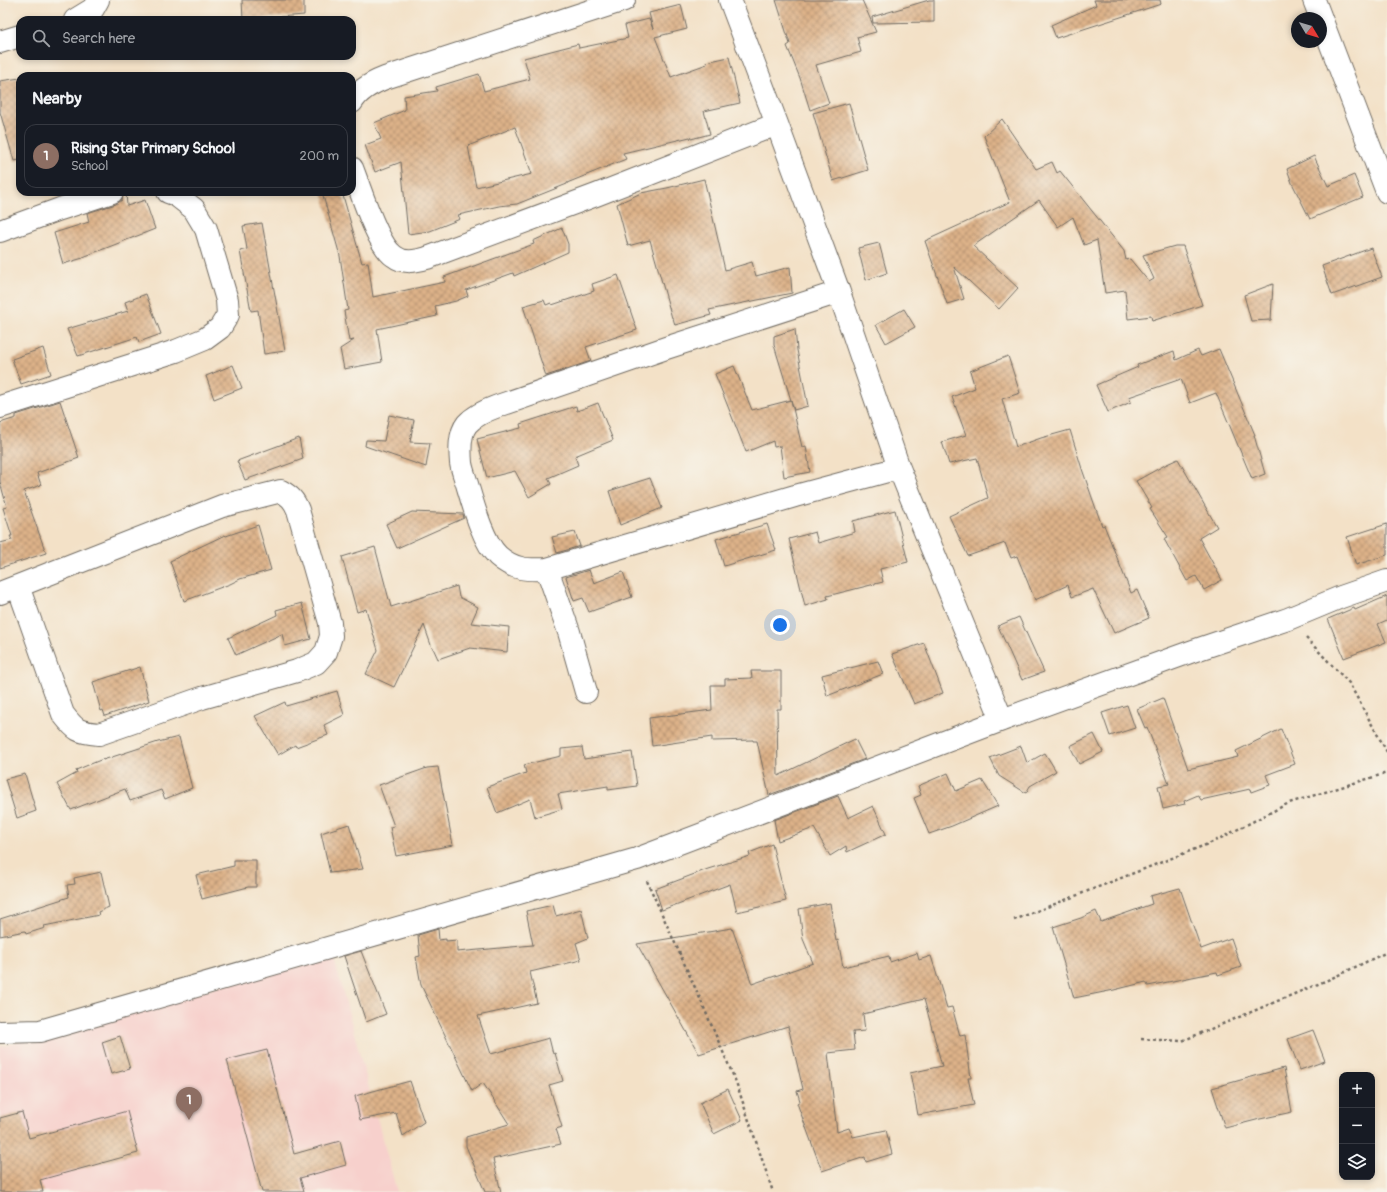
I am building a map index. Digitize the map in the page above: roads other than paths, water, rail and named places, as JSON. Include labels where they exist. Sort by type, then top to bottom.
[{"type":"street","points":[[81,16],[93,8],[98,0]]},
{"type":"street","points":[[356,95],[371,83],[385,78],[624,0]]},
{"type":"street","points":[[730,0],[839,292],[899,468],[1002,720]]},
{"type":"street","points":[[1314,0],[1387,192]]},
{"type":"street","points":[[0,42],[16,37]]},
{"type":"street","points":[[356,178],[382,243],[394,256],[409,262],[427,258],[777,124]]},
{"type":"street","points":[[0,231],[100,196]]},
{"type":"street","points":[[0,407],[176,351],[205,339],[220,328],[228,315],[226,300],[206,229],[194,209],[176,196]]},
{"type":"street","points":[[839,292],[666,348],[498,406],[480,414],[466,425],[460,440],[461,464],[471,500],[486,539],[498,555],[511,565],[528,570],[547,568],[787,498],[899,468]]},
{"type":"street","points":[[281,491],[289,495],[295,502],[298,510],[330,623],[331,636],[326,652],[316,663],[297,671],[202,698],[99,734],[83,733],[72,725],[64,714],[9,589],[222,506],[281,491]]},
{"type":"street","points":[[547,568],[569,632],[586,692]]},
{"type":"street","points":[[0,1032],[40,1031],[636,859],[1002,720],[1193,651],[1288,619],[1341,597],[1387,581]]},
{"type":"place","name":"Rising Star Primary School","points":[[189,1120]]}]
